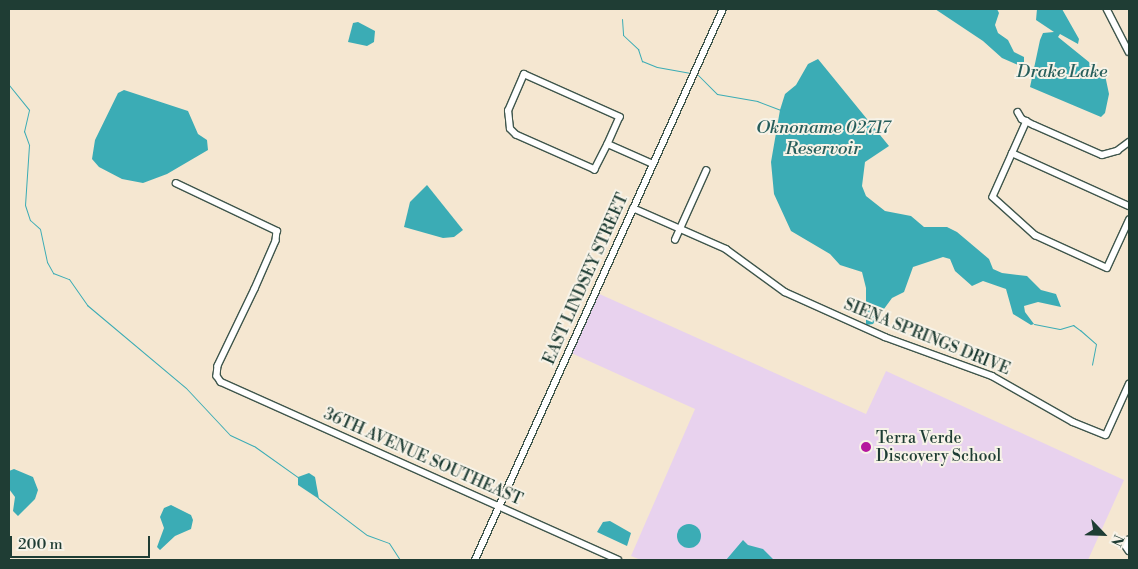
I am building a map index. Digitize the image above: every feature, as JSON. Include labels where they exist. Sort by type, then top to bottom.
[{"type":"street","name":"EAST LINDSEY STREET","points":[[474,560],[723,9]]},
{"type":"street","points":[[1107,9],[1129,52]]},
{"type":"street","points":[[524,74],[620,117],[608,144],[595,170],[516,135],[510,129],[508,111],[524,74]]},
{"type":"street","points":[[1018,112],[1027,121],[1102,155],[1117,151],[1129,142]]},
{"type":"street","points":[[1027,121],[993,197],[1035,235],[1107,268],[1129,220]]},
{"type":"street","points":[[608,144],[652,164]]},
{"type":"street","points":[[1012,153],[1129,206]]},
{"type":"street","points":[[675,240],[706,171]]},
{"type":"street","name":"36TH AVENUE SOUTHEAST","points":[[176,183],[277,231],[276,240],[255,289],[218,366],[219,378],[231,387],[499,505],[618,560]]},
{"type":"street","name":"SIENA SPRINGS DRIVE","points":[[633,208],[680,228],[742,259],[786,292],[885,337],[986,374],[1028,394],[1074,422],[1106,435],[1129,384]]},
{"type":"street","points":[[737,265],[742,259]]},
{"type":"street","points":[[1129,540],[1125,545],[1129,551]]},
{"type":"shaded area","name":"Terra Verde Discovery School","points":[[595,292],[866,414],[886,371],[1124,480],[1088,560],[641,560],[631,556],[695,409],[569,352]]},
{"type":"water","points":[[935,9],[997,9],[999,13],[995,25],[998,33],[1008,40],[1014,52],[1024,57],[1024,62],[1020,66],[1002,58],[983,41]]},
{"type":"water","name":"Drake Lake","points":[[1037,9],[1062,9],[1079,39],[1078,44],[1060,34],[1058,37],[1105,75],[1109,94],[1105,113],[1101,117],[1030,87],[1043,33],[1054,32],[1036,20]]},
{"type":"water","points":[[358,22],[375,31],[374,42],[367,46],[348,42],[353,23]]},
{"type":"water","name":"Oknoname 02717 Reservoir","points":[[818,59],[889,146],[865,162],[862,186],[866,196],[885,211],[911,216],[924,227],[947,227],[957,232],[989,259],[993,269],[1002,273],[1027,276],[1041,290],[1056,294],[1061,307],[1038,302],[1024,306],[1025,312],[1034,324],[1031,325],[1013,314],[1006,289],[983,281],[972,286],[955,271],[950,259],[943,257],[913,267],[904,292],[892,298],[873,324],[866,325],[866,288],[862,272],[840,265],[830,254],[791,231],[774,194],[771,162],[780,110],[785,94],[796,85],[808,64]]},
{"type":"water","points":[[124,90],[188,111],[198,134],[207,140],[208,150],[167,174],[143,183],[122,179],[99,167],[92,159],[95,140],[118,93]]},
{"type":"water","points":[[427,185],[463,230],[454,237],[443,238],[404,227],[410,202]]},
{"type":"water","points":[[14,469],[33,477],[38,490],[35,499],[18,516],[13,511],[15,497],[9,489],[9,471]]},
{"type":"water","points":[[309,473],[315,477],[319,499],[298,485],[298,477]]},
{"type":"water","points":[[171,505],[191,515],[193,520],[191,529],[175,536],[160,550],[157,547],[164,528],[160,517],[164,508]]},
{"type":"water","points":[[610,521],[631,533],[627,546],[597,532],[603,522]]},
{"type":"water","points":[[689,524],[694,525],[700,531],[700,541],[694,547],[689,548],[684,547],[678,541],[677,536],[678,531],[684,525]]},
{"type":"water","points":[[743,540],[748,545],[763,549],[774,560],[726,560]]},
{"type":"waterway","points":[[622,19],[623,35],[638,49],[642,61],[657,67],[690,73]]},
{"type":"waterway","points":[[698,75],[717,94],[757,101],[781,110]]},
{"type":"waterway","points":[[9,85],[29,110],[24,131],[29,145],[25,205],[30,220],[40,229],[47,262],[53,273],[69,279],[87,305],[186,388],[230,435],[254,446],[299,478]]},
{"type":"waterway","points":[[1034,324],[1060,329],[1073,325],[1096,344],[1092,365]]},
{"type":"waterway","points":[[318,498],[367,535],[389,543],[400,560]]},
{"type":"place","name":"Terra Verde Discovery School","points":[[866,447]]}]
